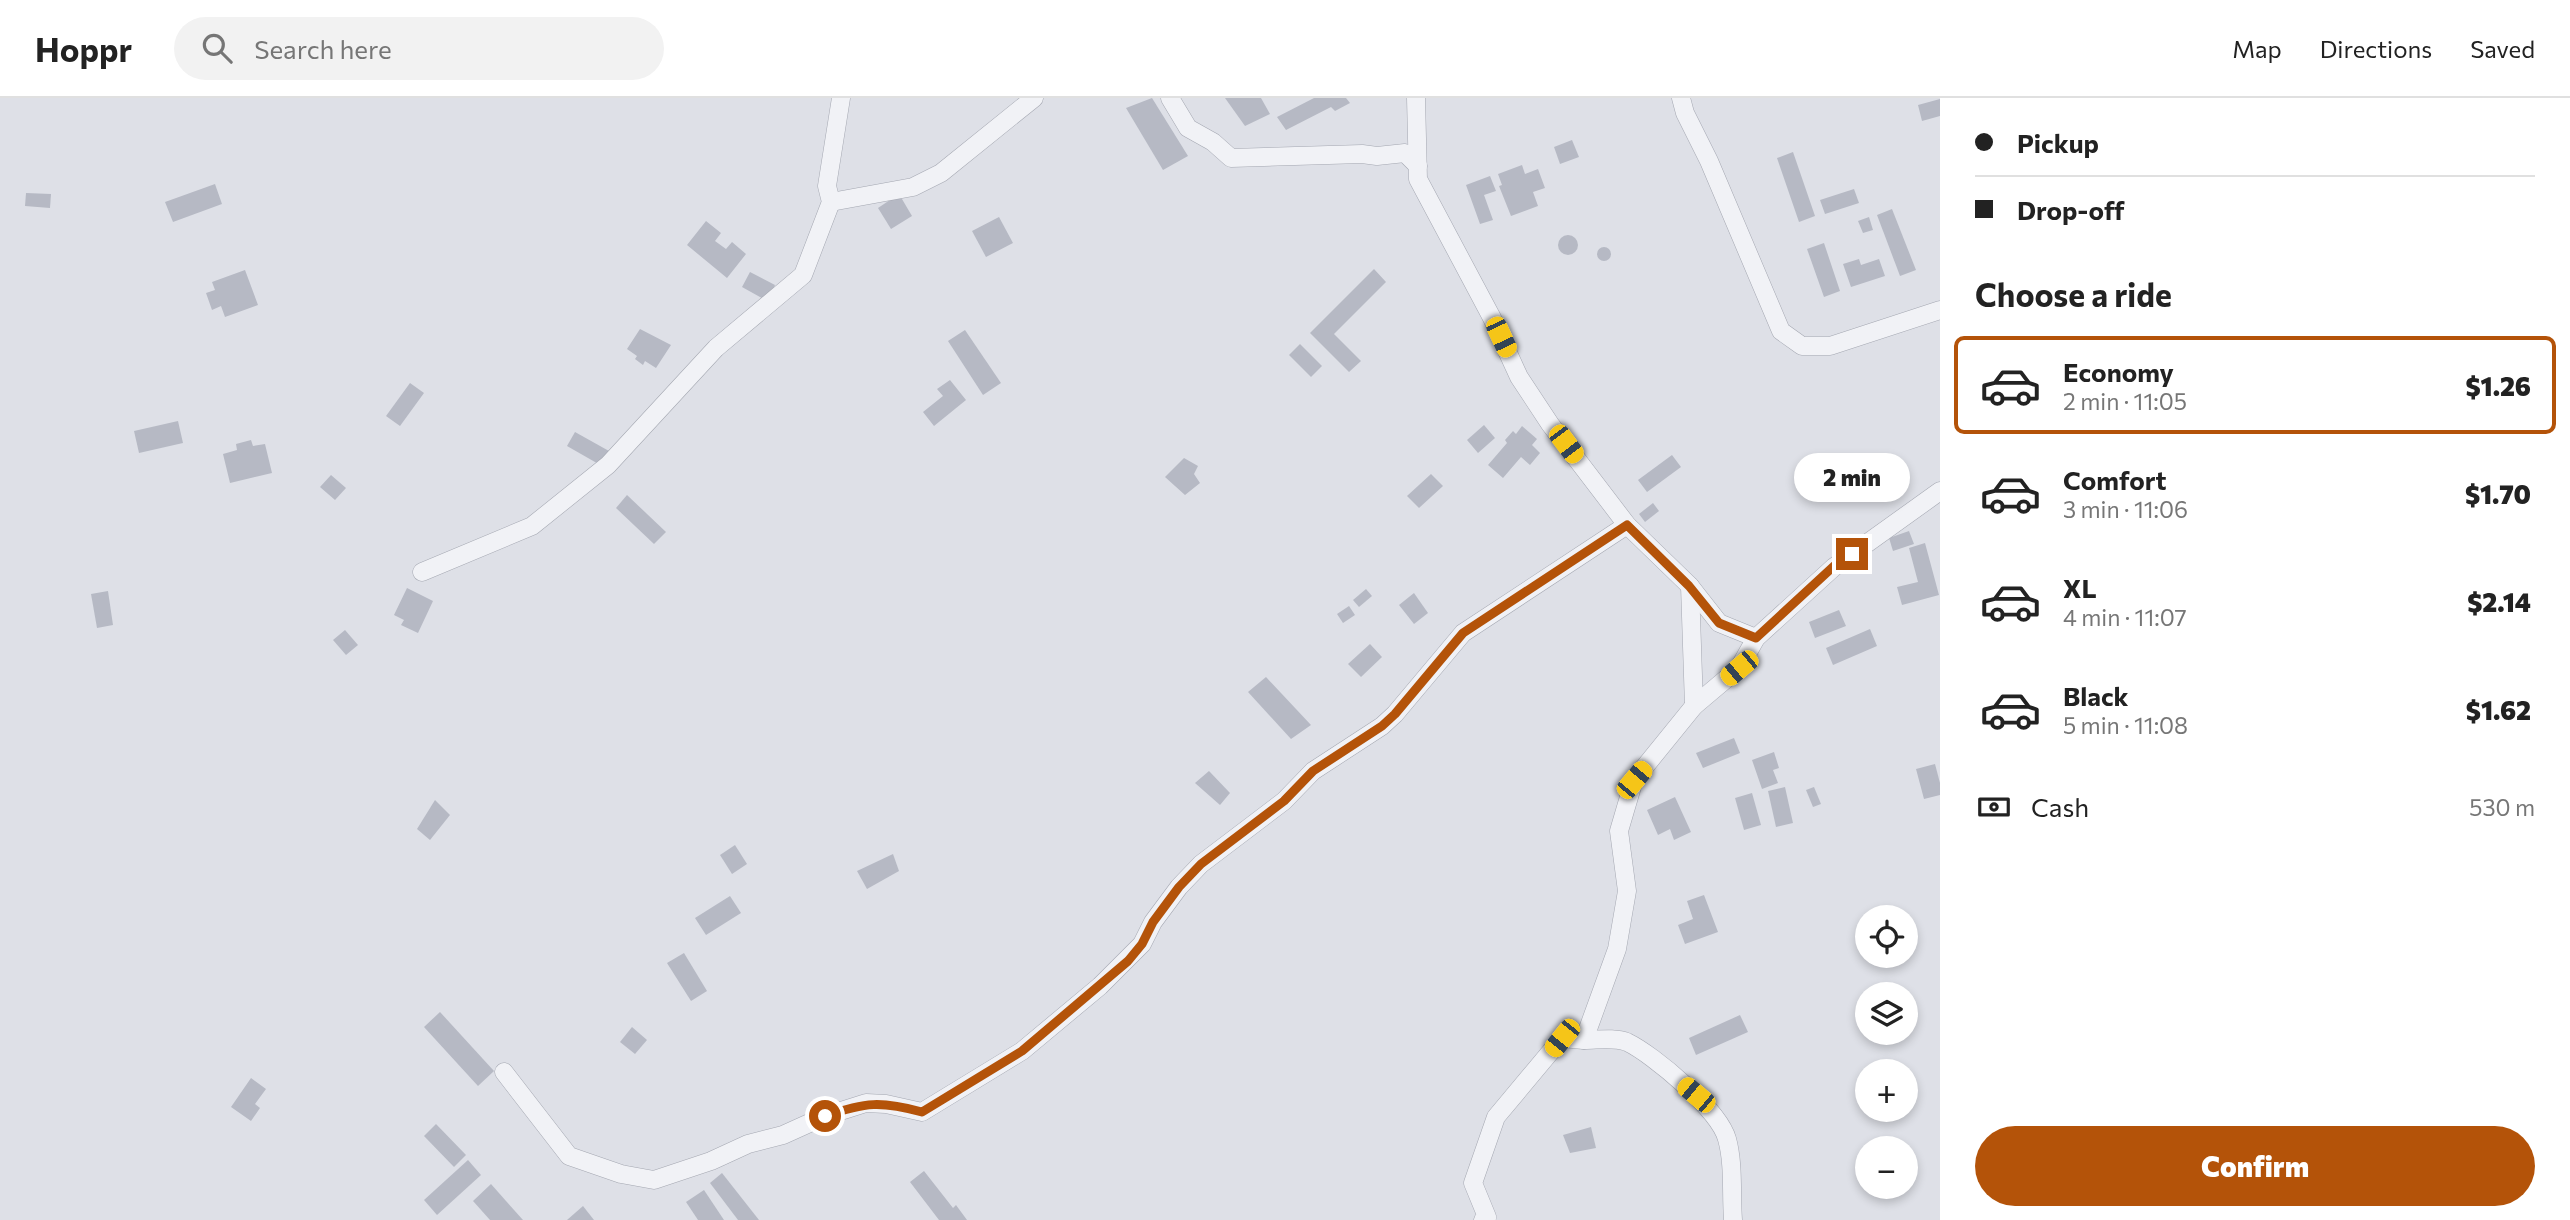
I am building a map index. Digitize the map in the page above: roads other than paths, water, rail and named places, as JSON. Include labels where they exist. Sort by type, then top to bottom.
[{"type":"street","points":[[422,572],[532,526],[608,465],[716,348],[803,275],[831,202],[827,186],[841,98]]},
{"type":"street","points":[[831,202],[913,187],[942,173],[1034,98]]},
{"type":"street","points":[[1170,98],[1188,128],[1213,142],[1231,158],[1362,154],[1377,156],[1405,153],[1418,166]]},
{"type":"street","points":[[1416,98],[1418,178],[1520,377],[1550,424],[1627,525],[1689,586],[1719,623],[1756,638]]},
{"type":"street","points":[[1681,98],[1685,113],[1709,161],[1781,331],[1802,346],[1830,346],[1940,310]]},
{"type":"street","points":[[1584,1041],[1617,949],[1627,891],[1619,831],[1634,780],[1693,706],[1739,668],[1756,638],[1834,566],[1940,491]]},
{"type":"street","points":[[504,1072],[569,1156],[621,1174],[654,1180],[866,1103],[886,1104],[922,1112],[1022,1051],[1100,986],[1142,944],[1153,922],[1179,887],[1201,864],[1284,801],[1313,771],[1382,726],[1463,633],[1627,525]]},
{"type":"street","points":[[1689,586],[1693,706]]},
{"type":"street","points":[[1486,1219],[1473,1182],[1496,1117],[1562,1038],[1625,1041],[1656,1061],[1686,1086],[1716,1119],[1727,1137],[1733,1220]]}]
